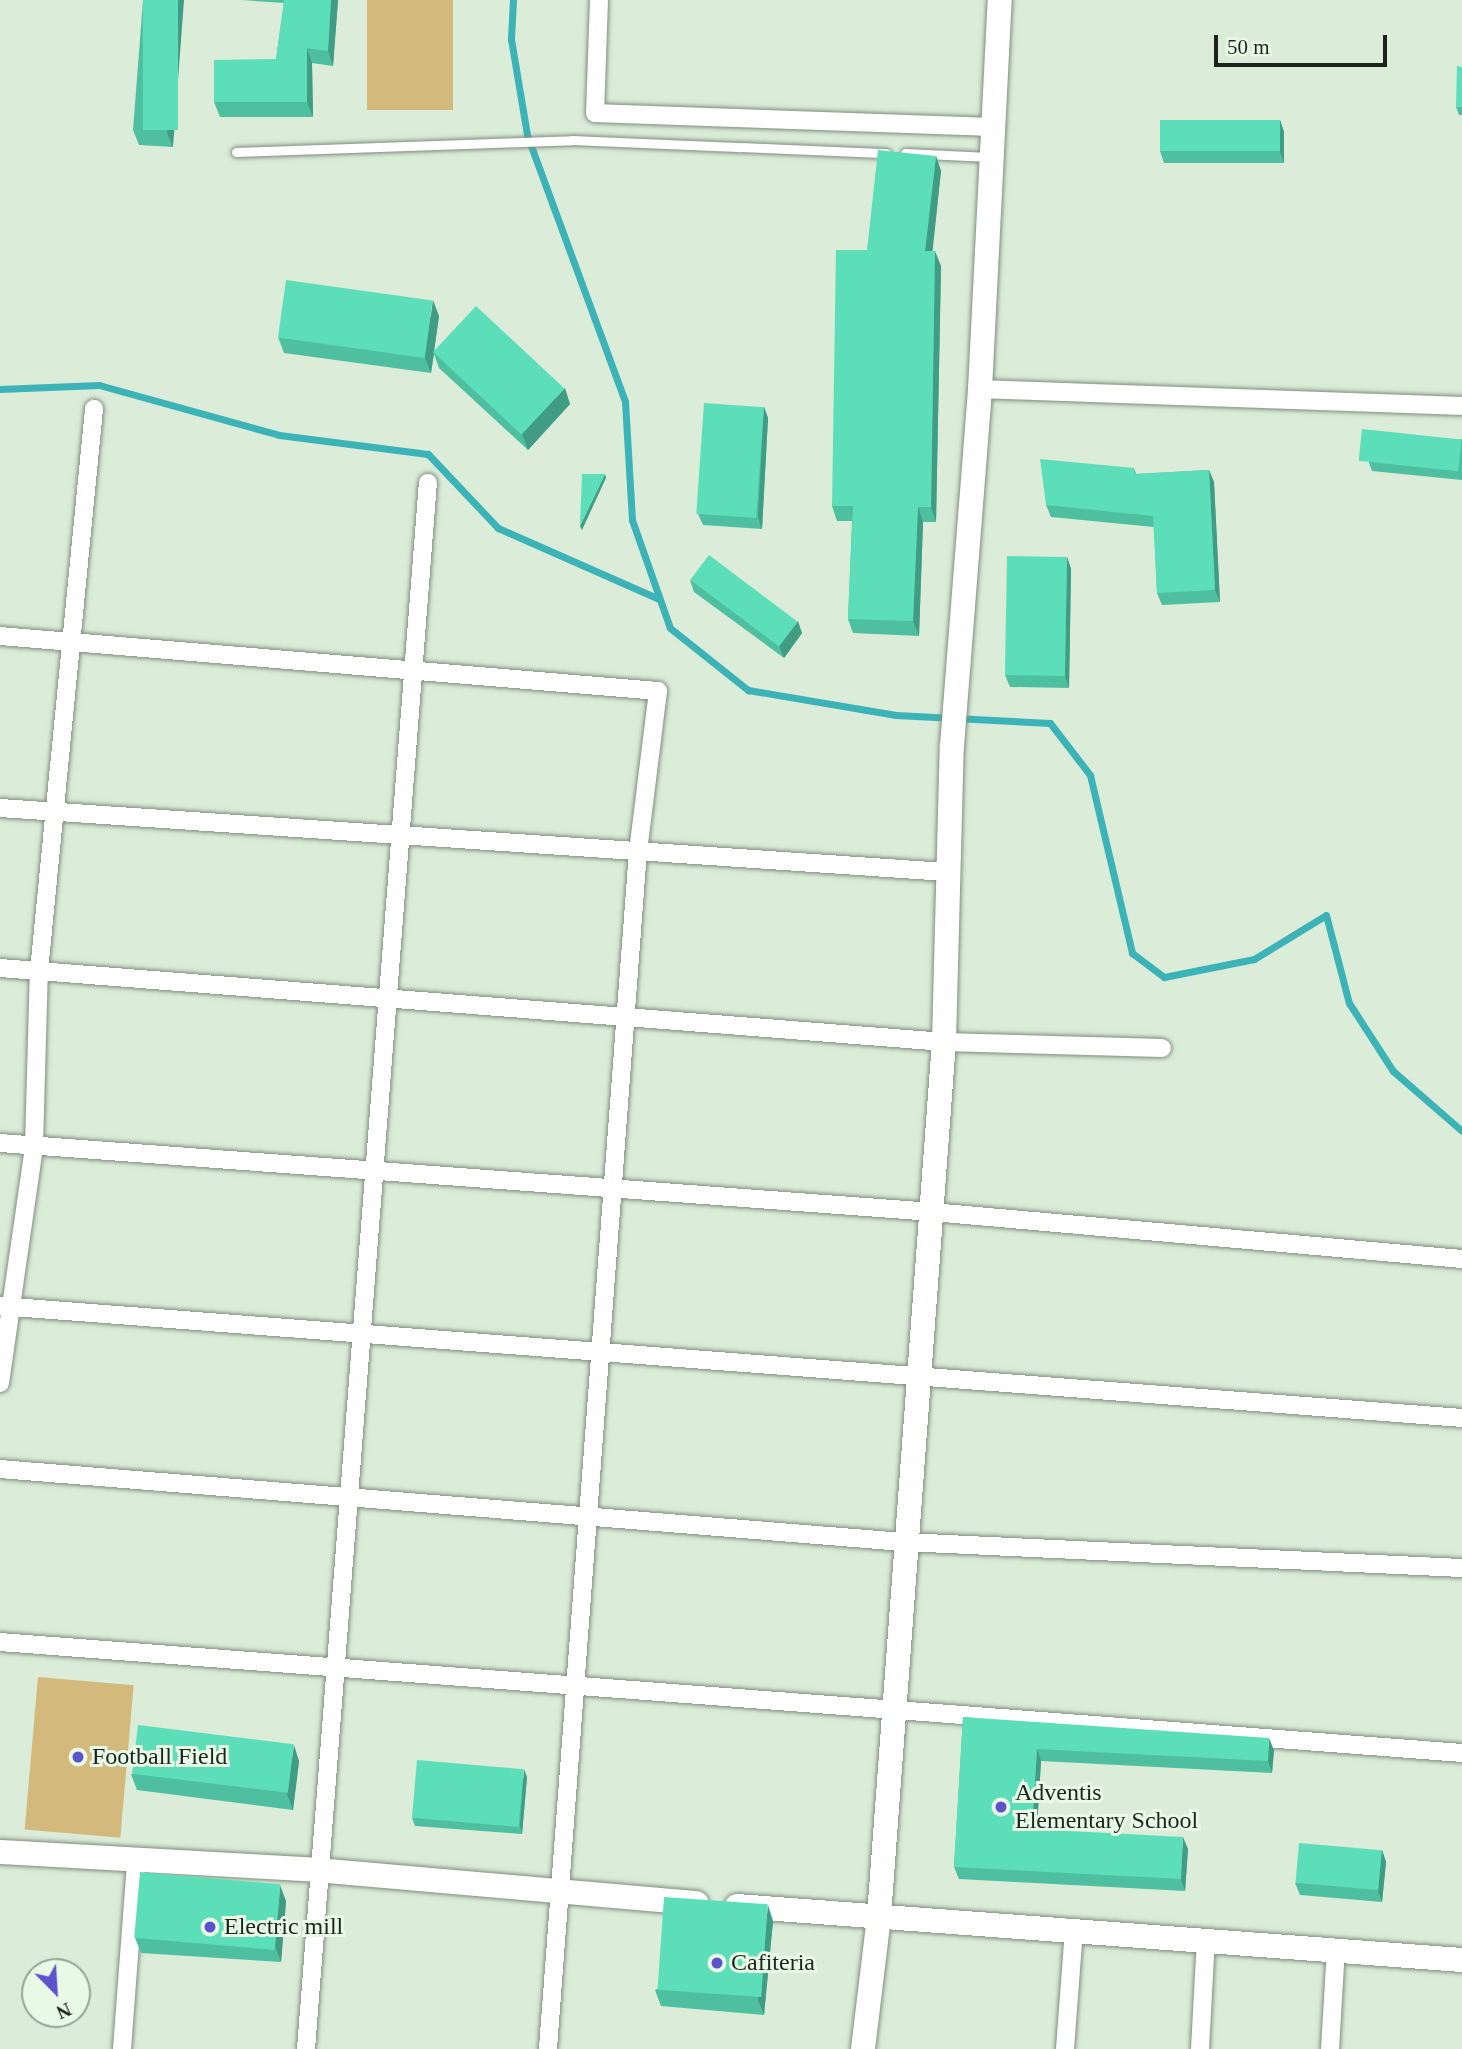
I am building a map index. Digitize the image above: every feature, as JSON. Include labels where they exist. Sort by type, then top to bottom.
[{"type":"street","points":[[599,0],[594,113],[991,127]]},
{"type":"street","points":[[863,2049],[879,1916],[890,1710],[920,1375],[944,1042],[946,872],[953,735],[980,389],[991,127],[1000,0]]},
{"type":"street","points":[[980,389],[1462,405]]},
{"type":"street","points":[[0,1383],[4,1306],[34,1146],[39,971],[58,812],[71,642],[94,409]]},
{"type":"street","points":[[306,2049],[317,1870],[361,1335],[371,1170],[416,671],[428,483]]},
{"type":"street","points":[[0,636],[658,691],[638,851],[625,1017],[606,1352],[558,1893],[548,2049]]},
{"type":"street","points":[[0,808],[946,872]]},
{"type":"street","points":[[0,968],[944,1042],[1162,1048]]},
{"type":"street","points":[[0,1143],[932,1212],[1462,1259]]},
{"type":"street","points":[[4,1306],[1462,1418]]},
{"type":"street","points":[[0,1469],[904,1542],[1462,1568]]},
{"type":"street","points":[[0,1643],[334,1667],[575,1690],[890,1710],[1462,1753]]},
{"type":"street","points":[[0,1852],[317,1870],[558,1893],[1206,1938],[1462,1960]]},
{"type":"street","points":[[122,2049],[136,1861]]},
{"type":"street","points":[[1065,2049],[1074,1929]]},
{"type":"street","points":[[1200,2049],[1206,1938]]},
{"type":"street","points":[[1330,2049],[1336,1948]]},
{"type":"lane","points":[[236,152],[572,140],[990,157]]},
{"type":"shaded area","points":[[367,0],[453,0],[453,110],[367,110]]},
{"type":"shaded area","name":"Football Field","points":[[38,1677],[134,1685],[120,1838],[25,1829]]},
{"type":"building","points":[[143,0],[178,0],[178,130],[143,130]]},
{"type":"building","points":[[284,0],[331,0],[328,51],[307,48],[307,102],[214,102],[214,60],[276,59]]},
{"type":"building","points":[[1457,66],[1462,67],[1462,107],[1456,107]]},
{"type":"building","points":[[1160,120],[1280,120],[1280,151],[1160,151]]},
{"type":"building","points":[[878,150],[936,156],[925,251],[935,251],[931,507],[918,507],[913,621],[848,619],[853,506],[832,506],[836,250],[867,250]]},
{"type":"building","points":[[286,280],[433,301],[424,358],[278,337]]},
{"type":"building","points":[[476,306],[564,389],[522,435],[433,352]]},
{"type":"building","points":[[704,403],[764,407],[756,518],[696,514]]},
{"type":"building","points":[[1362,429],[1461,439],[1458,471],[1359,461]]},
{"type":"building","points":[[1040,459],[1134,468],[1134,474],[1209,470],[1215,590],[1157,593],[1153,516],[1046,505]]},
{"type":"building","points":[[582,474],[605,474],[580,526]]},
{"type":"building","points":[[709,555],[798,622],[779,647],[690,580]]},
{"type":"building","points":[[1007,556],[1067,557],[1065,676],[1005,675]]},
{"type":"building","name":"Adventis Elementary School","points":[[963,1717],[1269,1738],[1268,1761],[1037,1749],[1032,1829],[1183,1837],[1181,1879],[954,1867]]},
{"type":"building","points":[[138,1725],[294,1744],[288,1793],[132,1774]]},
{"type":"building","points":[[417,1760],[524,1769],[519,1827],[412,1818]]},
{"type":"building","points":[[1299,1843],[1382,1850],[1378,1890],[1296,1883]]},
{"type":"building","name":"Electric mill","points":[[140,1872],[280,1884],[275,1950],[134,1938]]},
{"type":"building","name":"Cafiteria","points":[[664,1897],[768,1904],[761,1997],[658,1990]]},
{"type":"waterway","points":[[513,0],[511,39],[527,135],[625,402],[632,520],[670,628],[748,690],[896,715],[1050,723],[1090,775],[1132,953],[1164,977],[1254,959],[1326,915],[1349,1003],[1393,1071],[1462,1131]]},
{"type":"waterway","points":[[0,389],[99,385],[279,435],[428,454],[498,528],[659,599]]},
{"type":"place","name":"Football Field","points":[[78,1757]]},
{"type":"place","name":"Adventis Elementary School","points":[[1001,1807]]},
{"type":"place","name":"Electric mill","points":[[210,1927]]},
{"type":"place","name":"Cafiteria","points":[[717,1963]]}]
